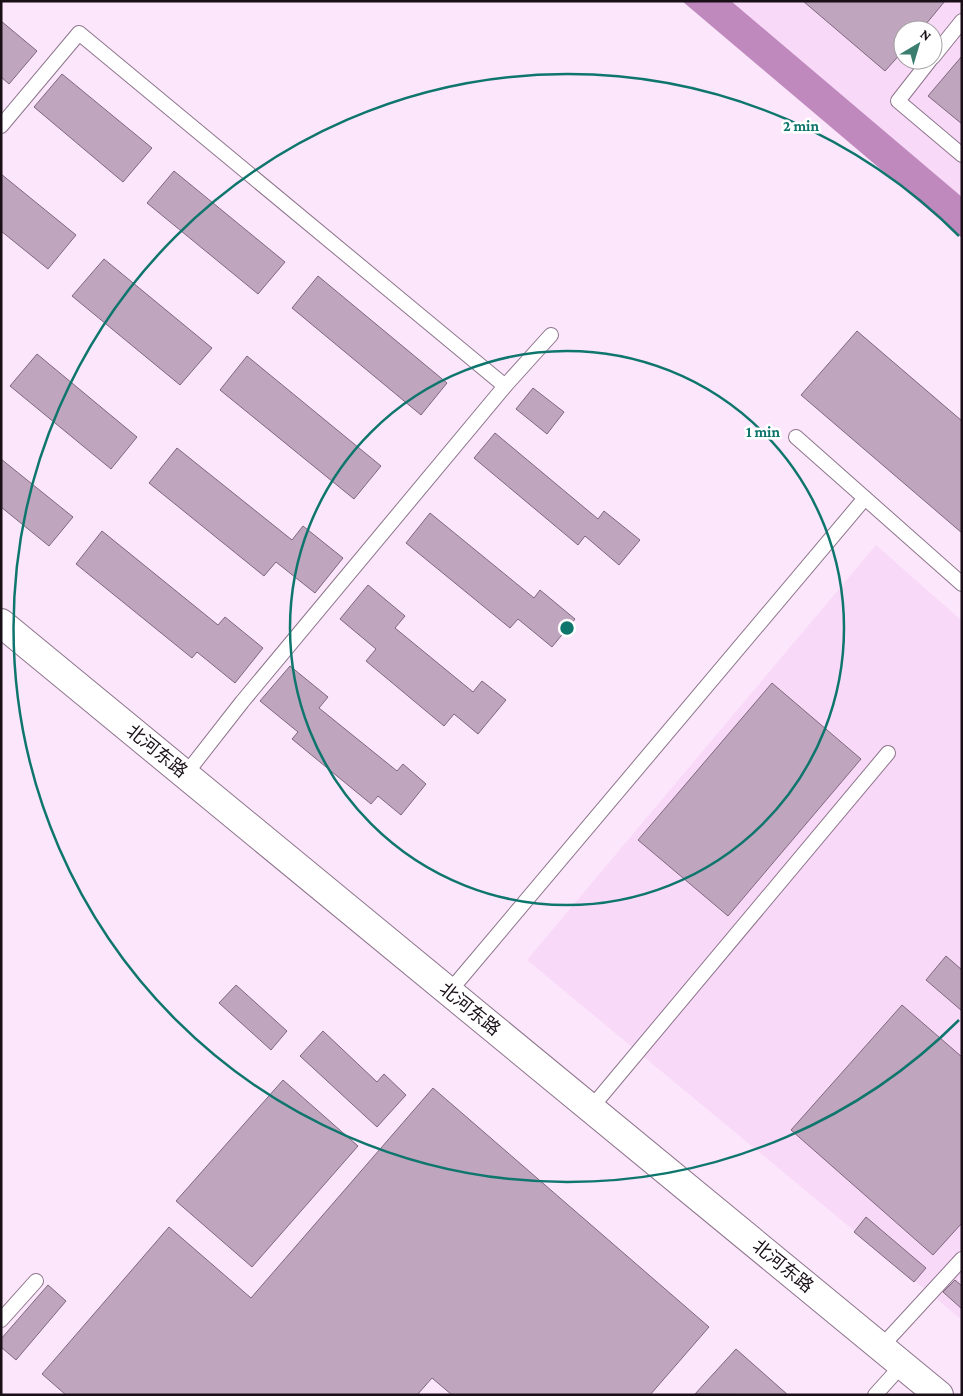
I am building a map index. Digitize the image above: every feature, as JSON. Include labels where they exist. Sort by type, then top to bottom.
[{"type":"street","name":"北河东路","points":[[1,623],[939,1395]]},
{"type":"lane","points":[[943,45],[962,21]]},
{"type":"lane","points":[[1,126],[79,33],[505,386]]},
{"type":"lane","points":[[922,70],[898,101],[962,155]]},
{"type":"lane","points":[[186,774],[248,695],[505,386],[551,335]]},
{"type":"lane","points":[[796,437],[962,584]]},
{"type":"lane","points":[[449,992],[865,498]]},
{"type":"lane","points":[[591,1108],[888,753]]},
{"type":"lane","points":[[881,1347],[960,1264]]},
{"type":"lane","points":[[1,1320],[36,1281]]},
{"type":"lane","points":[[875,1395],[902,1365]]},
{"type":"shaded area","points":[[682,1],[731,1],[962,197],[962,238]]},
{"type":"shaded area","points":[[731,1],[962,1],[962,197]]},
{"type":"shaded area","points":[[876,545],[962,621],[962,1320],[527,960]]},
{"type":"building","points":[[803,1],[945,1],[929,20],[893,20],[893,62],[885,71]]},
{"type":"building","points":[[1,21],[37,51],[9,84],[1,77]]},
{"type":"building","points":[[962,56],[962,124],[928,96]]},
{"type":"building","points":[[62,74],[152,148],[123,182],[34,107]]},
{"type":"building","points":[[174,171],[285,262],[258,294],[147,203]]},
{"type":"building","points":[[1,174],[76,235],[48,269],[1,231]]},
{"type":"building","points":[[104,259],[212,348],[180,385],[72,296]]},
{"type":"building","points":[[318,276],[447,383],[421,415],[292,308]]},
{"type":"building","points":[[857,331],[962,421],[962,533],[801,395]]},
{"type":"building","points":[[37,354],[137,437],[111,469],[10,386]]},
{"type":"building","points":[[247,356],[381,466],[354,499],[220,390]]},
{"type":"building","points":[[533,388],[564,412],[547,434],[516,409]]},
{"type":"building","points":[[495,433],[598,519],[604,511],[640,540],[619,565],[585,536],[578,545],[474,458]]},
{"type":"building","points":[[177,448],[292,540],[303,526],[343,558],[315,593],[276,562],[264,576],[149,483]]},
{"type":"building","points":[[1,459],[73,517],[49,546],[1,507]]},
{"type":"building","points":[[430,513],[534,598],[540,590],[575,619],[552,647],[518,619],[510,628],[406,543]]},
{"type":"building","points":[[102,531],[218,625],[225,617],[263,648],[235,683],[197,652],[192,658],[76,564]]},
{"type":"building","points":[[368,585],[405,616],[395,628],[473,692],[482,681],[506,700],[478,734],[454,714],[444,726],[366,661],[376,649],[340,619]]},
{"type":"building","points":[[290,666],[328,697],[319,708],[397,771],[403,764],[426,784],[401,815],[378,796],[371,804],[292,739],[298,732],[260,701]]},
{"type":"building","points":[[772,683],[861,759],[728,916],[638,840]]},
{"type":"building","points":[[946,956],[962,970],[962,1011],[926,980]]},
{"type":"building","points":[[236,985],[287,1031],[271,1050],[219,1003]]},
{"type":"building","points":[[902,1005],[962,1057],[962,1223],[933,1255],[791,1130]]},
{"type":"building","points":[[323,1031],[377,1082],[384,1074],[406,1095],[377,1127],[300,1056]]},
{"type":"building","points":[[283,1080],[358,1146],[252,1267],[176,1201]]},
{"type":"building","points":[[433,1088],[709,1327],[650,1395],[452,1395],[432,1378],[417,1395],[66,1395],[42,1374],[169,1227],[251,1298]]},
{"type":"building","points":[[866,1217],[926,1268],[914,1282],[854,1232]]},
{"type":"building","points":[[955,1280],[962,1286],[962,1309],[943,1292]]},
{"type":"building","points":[[48,1285],[66,1301],[16,1360],[1,1347],[1,1339]]},
{"type":"building","points":[[736,1349],[788,1395],[695,1394]]}]
